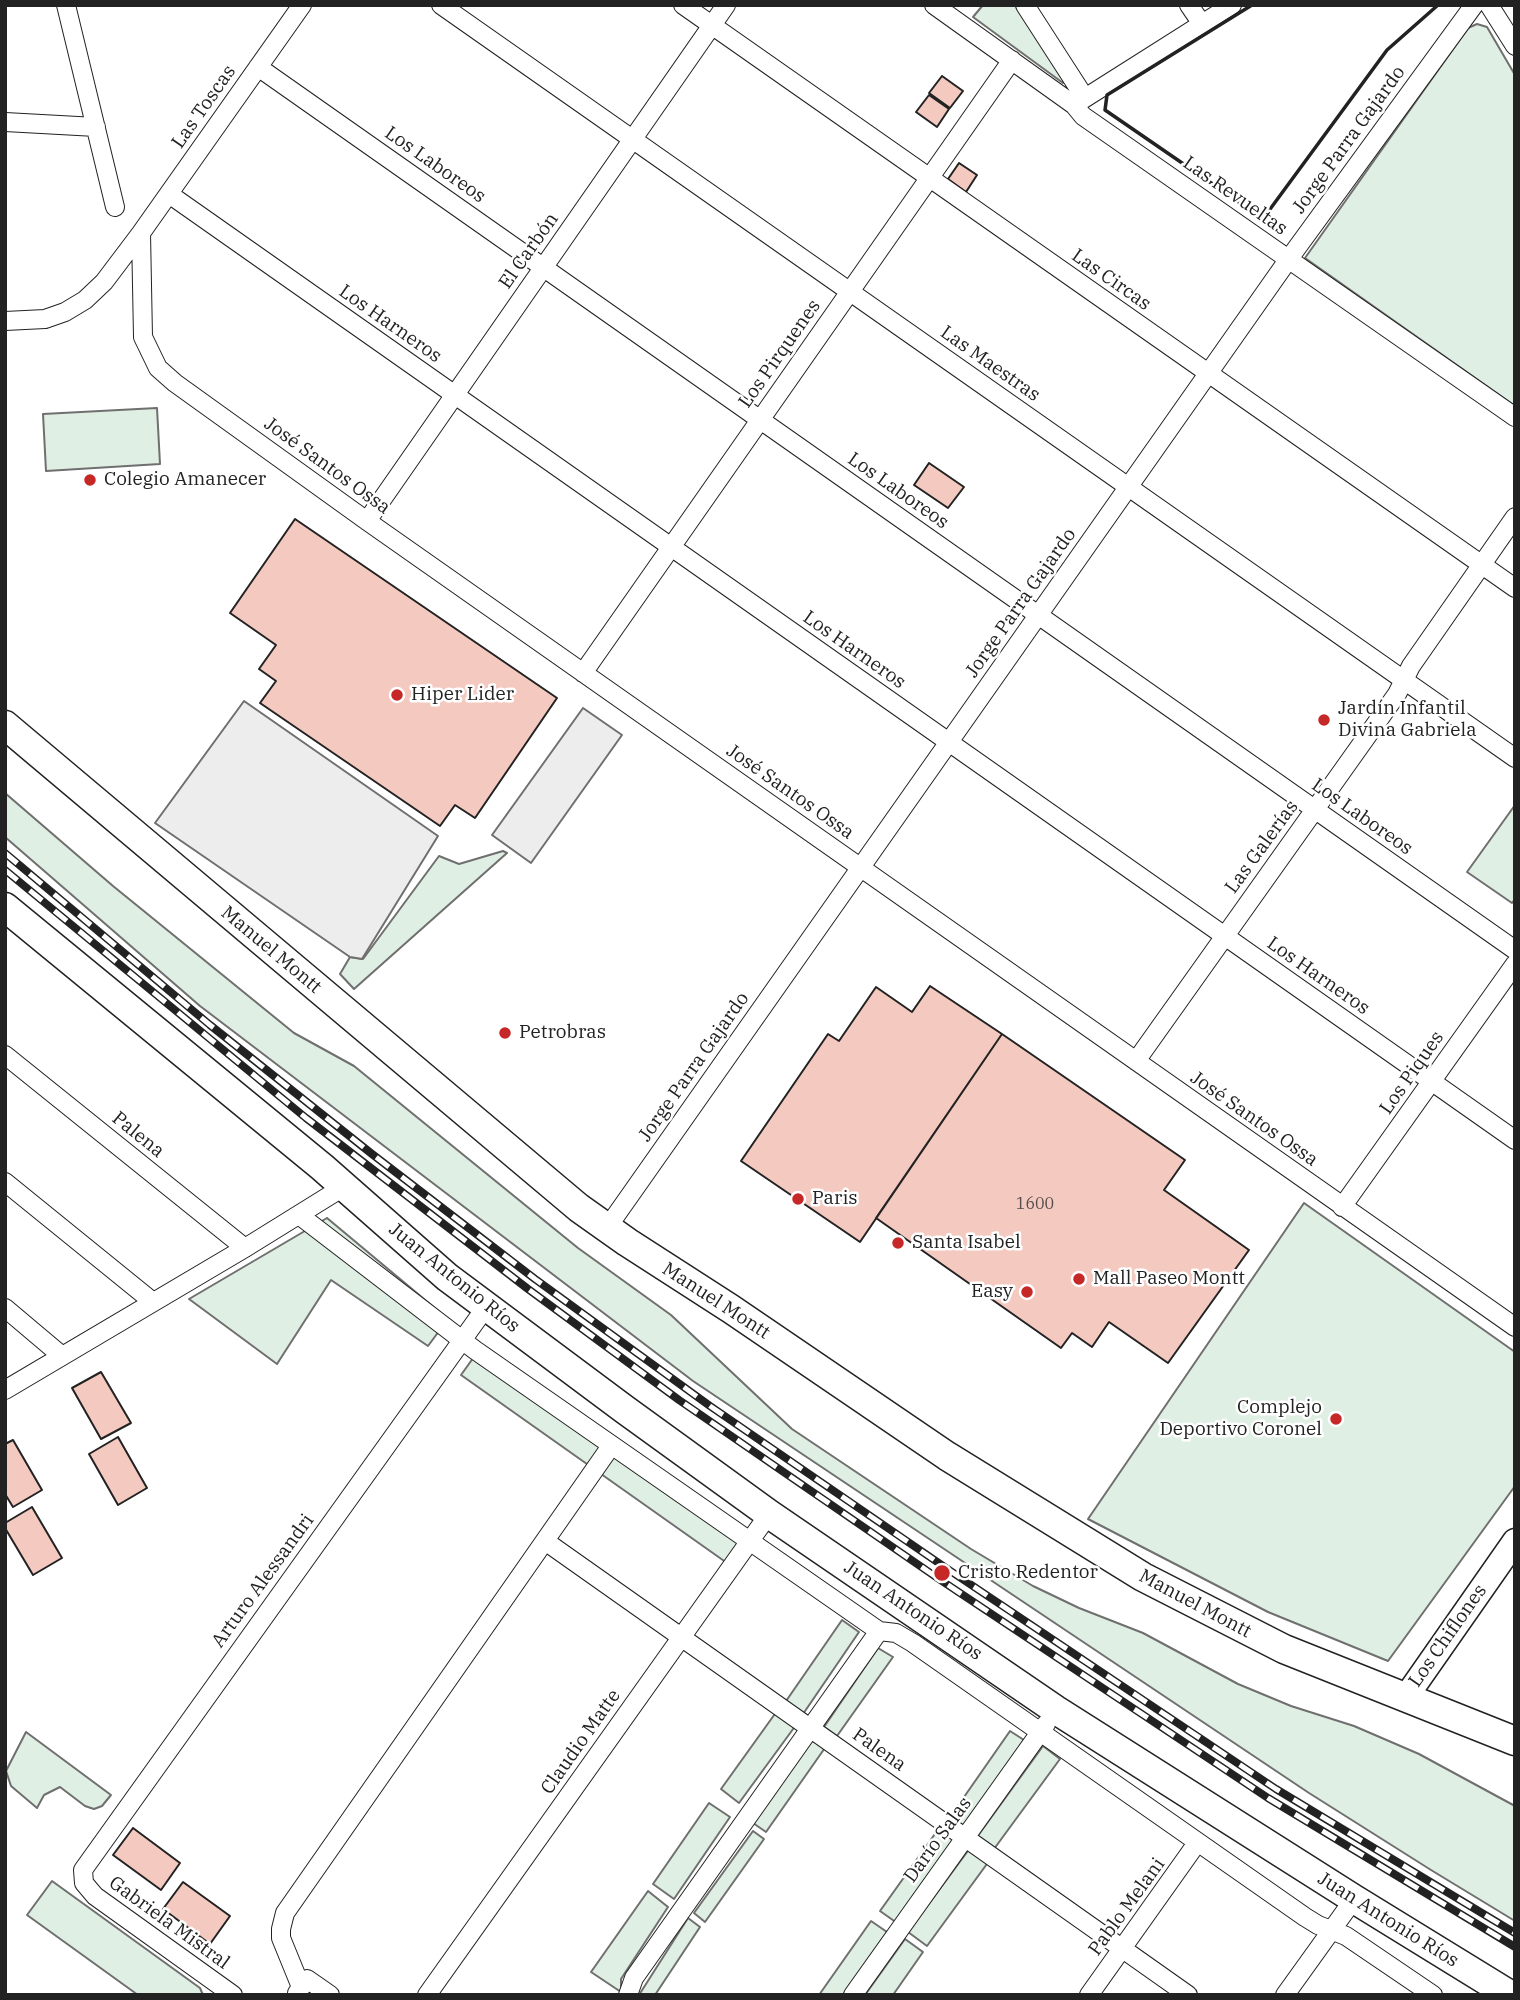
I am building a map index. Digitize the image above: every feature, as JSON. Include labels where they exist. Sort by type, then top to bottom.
[{"type":"main road","name":"Manuel Montt","points":[[5,725],[579,1208],[607,1228],[939,1450],[1111,1559],[1274,1645],[1515,1741]]},
{"type":"main road","name":"Juan Antonio Ríos","points":[[5,907],[345,1186],[447,1277],[1049,1721],[1353,1899],[1507,1994]]},
{"type":"street","points":[[66,5],[115,207]]},
{"type":"street","name":"Las Toscas","points":[[5,321],[45,319],[65,312],[85,300],[104,282],[302,5]]},
{"type":"street","name":"Las Maestras","points":[[441,5],[1515,758]]},
{"type":"street","name":"Las Circas","points":[[683,5],[1515,588]]},
{"type":"street","name":"El Carbón","points":[[367,521],[726,5]]},
{"type":"street","name":"Las Revueltas","points":[[934,5],[1012,60],[1079,101],[1083,116],[1515,417]]},
{"type":"street","points":[[1025,5],[1079,101],[1232,5]]},
{"type":"street","points":[[1189,5],[1202,24]]},
{"type":"street","name":"Jorge Parra Gajardo","points":[[607,1228],[1288,260],[1474,5]]},
{"type":"street","points":[[1489,5],[1515,46]]},
{"type":"street","name":"Los Pirquenes","points":[[583,673],[1012,60]]},
{"type":"street","name":"Los Laboreos","points":[[258,67],[1315,810],[1512,941]]},
{"type":"street","points":[[5,122],[96,127]]},
{"type":"street","name":"Los Harneros","points":[[169,194],[1515,1140]]},
{"type":"street","name":"José Santos Ossa","points":[[141,233],[142,326],[147,348],[158,368],[175,383],[367,521],[1515,1327]]},
{"type":"street","name":"Las Galerías","points":[[1136,1061],[1397,694],[1411,666],[1515,517]]},
{"type":"street","name":"Los Piques","points":[[1342,1207],[1515,964]]},
{"type":"street","name":"Palena","points":[[5,1055],[245,1248]]},
{"type":"street","points":[[5,1182],[153,1301]]},
{"type":"street","points":[[5,1390],[345,1186]]},
{"type":"street","points":[[299,1215],[461,1339],[749,1542],[879,1631],[896,1633],[1049,1721],[1197,1843],[1305,1916],[1346,1936],[1433,1995]]},
{"type":"street","name":"Arturo Alessandri","points":[[84,1883],[83,1870],[87,1864],[486,1307]]},
{"type":"street","points":[[5,1308],[62,1356]]},
{"type":"street","points":[[330,1995],[301,1987],[281,1938],[285,1913],[611,1446]]},
{"type":"street","name":"Claudio Matte","points":[[427,1995],[769,1514]]},
{"type":"street","name":"Palena","points":[[545,1541],[1188,1995]]},
{"type":"street","name":"Los Chiflones","points":[[1406,1697],[1515,1541]]},
{"type":"street","points":[[628,1995],[634,1978],[879,1631]]},
{"type":"street","name":"Darío Salas","points":[[853,1995],[1049,1721]]},
{"type":"street","name":"Pablo Melani","points":[[1090,1995],[1197,1843]]},
{"type":"street","name":"Gabriela Mistral","points":[[84,1883],[95,1896],[233,1995]]},
{"type":"street","points":[[1285,1995],[1353,1899]]},
{"type":"green space","points":[[983,5],[1017,5],[1064,75],[1063,83],[973,17]]},
{"type":"green space","points":[[1477,24],[1487,27],[1515,75],[1515,406],[1305,258],[1468,28]]},
{"type":"green space","points":[[157,408],[160,464],[46,471],[43,414]]},
{"type":"green space","points":[[5,793],[113,886],[294,1033],[354,1066],[578,1248],[671,1315],[792,1429],[971,1549],[1033,1586],[1079,1608],[1143,1633],[1238,1684],[1291,1706],[1354,1726],[1419,1754],[1515,1806],[1515,1921],[1309,1793],[693,1381],[200,1006],[5,837]]},
{"type":"green space","points":[[1515,805],[1515,899],[1512,903],[1467,872]]},
{"type":"green space","points":[[503,851],[507,853],[354,989],[340,974],[350,957],[363,959],[439,856],[459,864]]},
{"type":"green space","name":"Complejo Deportivo Coronel","points":[[1304,1203],[1515,1352],[1515,1486],[1388,1661],[1268,1612],[1088,1519]]},
{"type":"green space","points":[[327,1218],[448,1319],[428,1346],[331,1280],[277,1364],[189,1299]]},
{"type":"green space","points":[[481,1347],[747,1537],[727,1563],[461,1375]]},
{"type":"green space","points":[[842,1620],[859,1632],[801,1717],[784,1704]]},
{"type":"green space","points":[[878,1648],[893,1657],[837,1736],[824,1727]]},
{"type":"green space","points":[[777,1711],[796,1725],[739,1803],[721,1789]]},
{"type":"green space","points":[[1010,1731],[1024,1740],[962,1829],[948,1820]]},
{"type":"green space","points":[[26,1732],[111,1795],[102,1806],[94,1809],[85,1806],[60,1787],[44,1795],[37,1808],[11,1786],[6,1771]]},
{"type":"green space","points":[[814,1736],[827,1745],[766,1832],[753,1823]]},
{"type":"green space","points":[[1043,1746],[1060,1759],[994,1849],[977,1837]]},
{"type":"green space","points":[[709,1803],[730,1817],[674,1899],[653,1884]]},
{"type":"green space","points":[[942,1824],[960,1836],[897,1923],[880,1911]]},
{"type":"green space","points":[[753,1831],[764,1839],[705,1922],[694,1913]]},
{"type":"green space","points":[[973,1844],[992,1857],[927,1946],[908,1932]]},
{"type":"green space","points":[[52,1881],[200,1988],[203,1995],[138,1995],[27,1915]]},
{"type":"green space","points":[[648,1891],[668,1907],[621,1979],[621,1992],[591,1972]]},
{"type":"green space","points":[[688,1918],[700,1927],[655,1995],[639,1995]]},
{"type":"green space","points":[[871,1921],[887,1932],[843,1995],[819,1995]]},
{"type":"green space","points":[[905,1939],[923,1952],[893,1995],[865,1995]]},
{"type":"shaded area","points":[[244,701],[438,836],[362,959],[350,957],[155,823]]},
{"type":"shaded area","points":[[583,708],[622,735],[531,863],[492,835]]},
{"type":"building","points":[[942,76],[963,91],[950,108],[929,93]]},
{"type":"building","points":[[929,95],[949,109],[937,127],[916,112]]},
{"type":"building","points":[[959,163],[977,175],[966,192],[948,179]]},
{"type":"building","points":[[929,463],[964,487],[948,508],[914,485]]},
{"type":"building","points":[[295,519],[557,698],[475,818],[455,805],[440,826],[260,703],[276,681],[259,669],[276,645],[230,613]]},
{"type":"building","points":[[930,986],[1002,1034],[860,1242],[741,1161],[828,1034],[839,1041],[876,987],[912,1012]]},
{"type":"building","points":[[1002,1034],[1185,1160],[1164,1190],[1249,1250],[1168,1363],[1109,1322],[1092,1347],[1072,1333],[1061,1348],[876,1218]]},
{"type":"building","points":[[101,1372],[131,1423],[101,1439],[72,1388]]},
{"type":"building","points":[[118,1437],[147,1488],[118,1505],[89,1454]]},
{"type":"building","points":[[13,1440],[42,1490],[13,1507],[5,1494],[5,1444]]},
{"type":"building","points":[[32,1507],[62,1558],[33,1575],[5,1528],[5,1523]]},
{"type":"building","points":[[133,1828],[180,1863],[161,1890],[113,1855]]},
{"type":"building","points":[[183,1882],[230,1916],[210,1944],[163,1909]]},
{"type":"railway","points":[[5,853],[210,1025],[372,1154],[535,1279],[710,1406],[1276,1789],[1515,1933]]},
{"type":"railway","points":[[5,870],[306,1118],[528,1289],[679,1400],[939,1579],[1268,1798],[1515,1947]]},
{"type":"wall","points":[[1252,5],[1107,95],[1105,110],[1249,209],[1265,216],[1387,50],[1438,5]]},
{"type":"place","name":"Colegio Amanecer","points":[[90,480]]},
{"type":"place","name":"Hiper Lider","points":[[397,695]]},
{"type":"place","name":"Jardín Infantil Divina Gabriela","points":[[1324,720]]},
{"type":"place","name":"Petrobras","points":[[505,1033]]},
{"type":"place","name":"Paris","points":[[798,1199]]},
{"type":"place","name":"Santa Isabel","points":[[898,1243]]},
{"type":"place","name":"Mall Paseo Montt","points":[[1079,1279]]},
{"type":"place","name":"Easy","points":[[1027,1292]]},
{"type":"place","name":"Complejo Deportivo Coronel","points":[[1336,1419]]},
{"type":"place","name":"Cristo Redentor","points":[[942,1573]]}]
